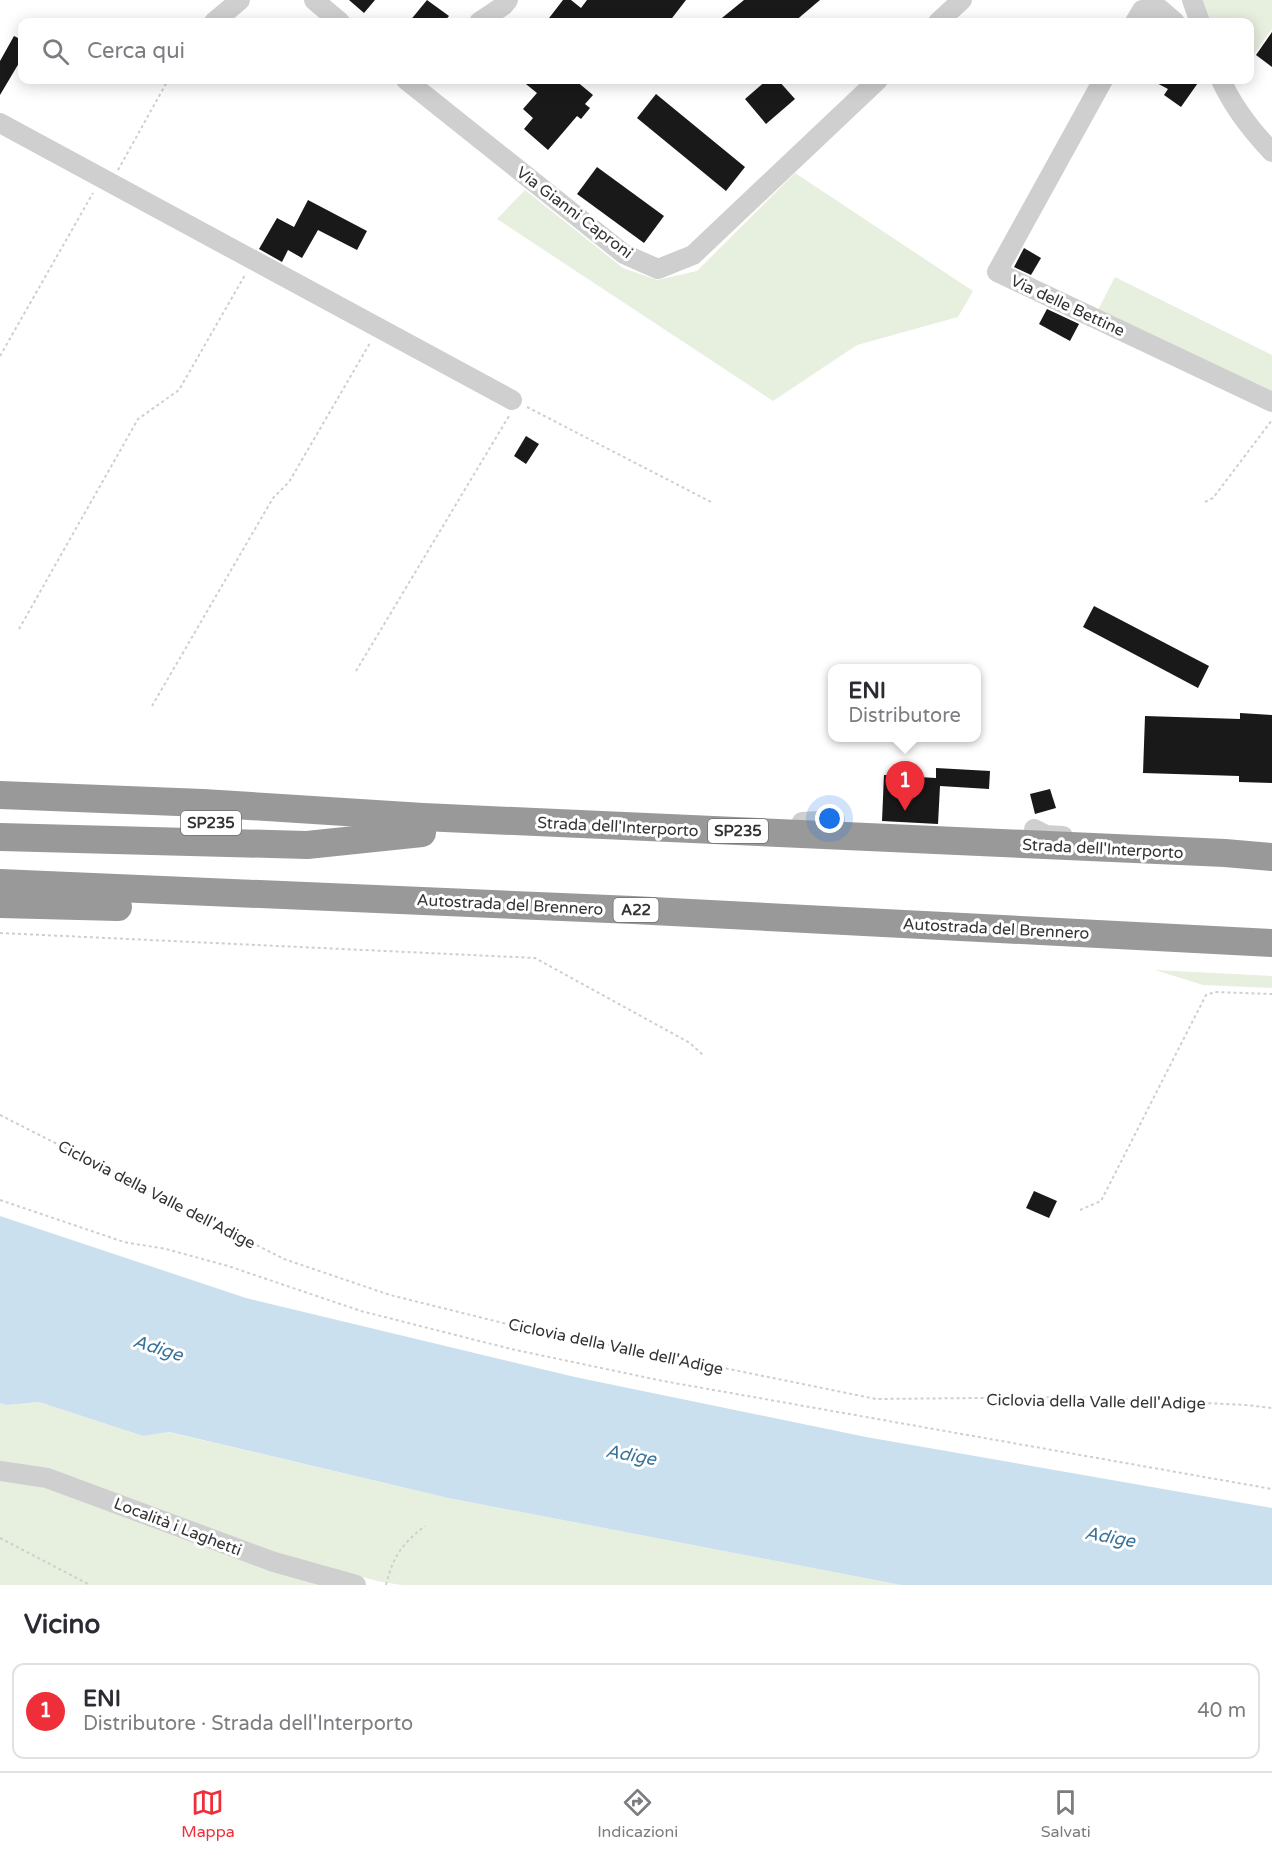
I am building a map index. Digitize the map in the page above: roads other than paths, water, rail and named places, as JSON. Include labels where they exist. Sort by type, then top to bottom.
[{"type":"highway","points":[[0,781],[117,790],[203,803]]},
{"type":"highway","name":"Strada dell'Interporto","points":[[0,795],[203,803],[651,828],[1272,857]]},
{"type":"highway","name":"Strada dell'Interporto","points":[[0,812],[1272,873]]},
{"type":"highway","points":[[0,837],[306,845],[422,833]]},
{"type":"highway","name":"Autostrada del Brennero","points":[[0,883],[633,910],[1272,943]]},
{"type":"highway","name":"Autostrada del Brennero","points":[[0,904],[267,912],[1272,959]]},
{"type":"street","points":[[219,18],[240,0]]},
{"type":"street","points":[[314,0],[335,18]]},
{"type":"street","points":[[485,18],[508,0]]},
{"type":"street","points":[[942,18],[962,0]]},
{"type":"street","points":[[1192,0],[1199,18]]},
{"type":"street","points":[[1137,18],[1142,10],[1160,9],[1170,18]]},
{"type":"street","name":"Via Gianni Caproni","points":[[416,84],[624,254],[657,269],[693,255],[874,84]]},
{"type":"street","name":"Via delle Bettine","points":[[1101,84],[997,272],[1272,402]]},
{"type":"street","points":[[1223,84],[1253,132],[1272,152]]},
{"type":"street","points":[[0,123],[513,400]]},
{"type":"street","points":[[651,828],[689,818],[816,822],[835,820]]},
{"type":"street","points":[[1034,829],[1046,835],[1196,841],[1225,854]]},
{"type":"street","name":"Località i Laghetti","points":[[0,1471],[47,1478],[274,1562],[356,1585]]},
{"type":"water","name":"Adige","points":[[0,1216],[246,1298],[575,1377],[866,1437],[1272,1508],[1272,1585],[901,1585],[448,1498],[169,1432],[143,1436],[39,1402],[7,1405],[0,1403]]},
{"type":"place","name":"ENI","points":[[905,811]]}]
